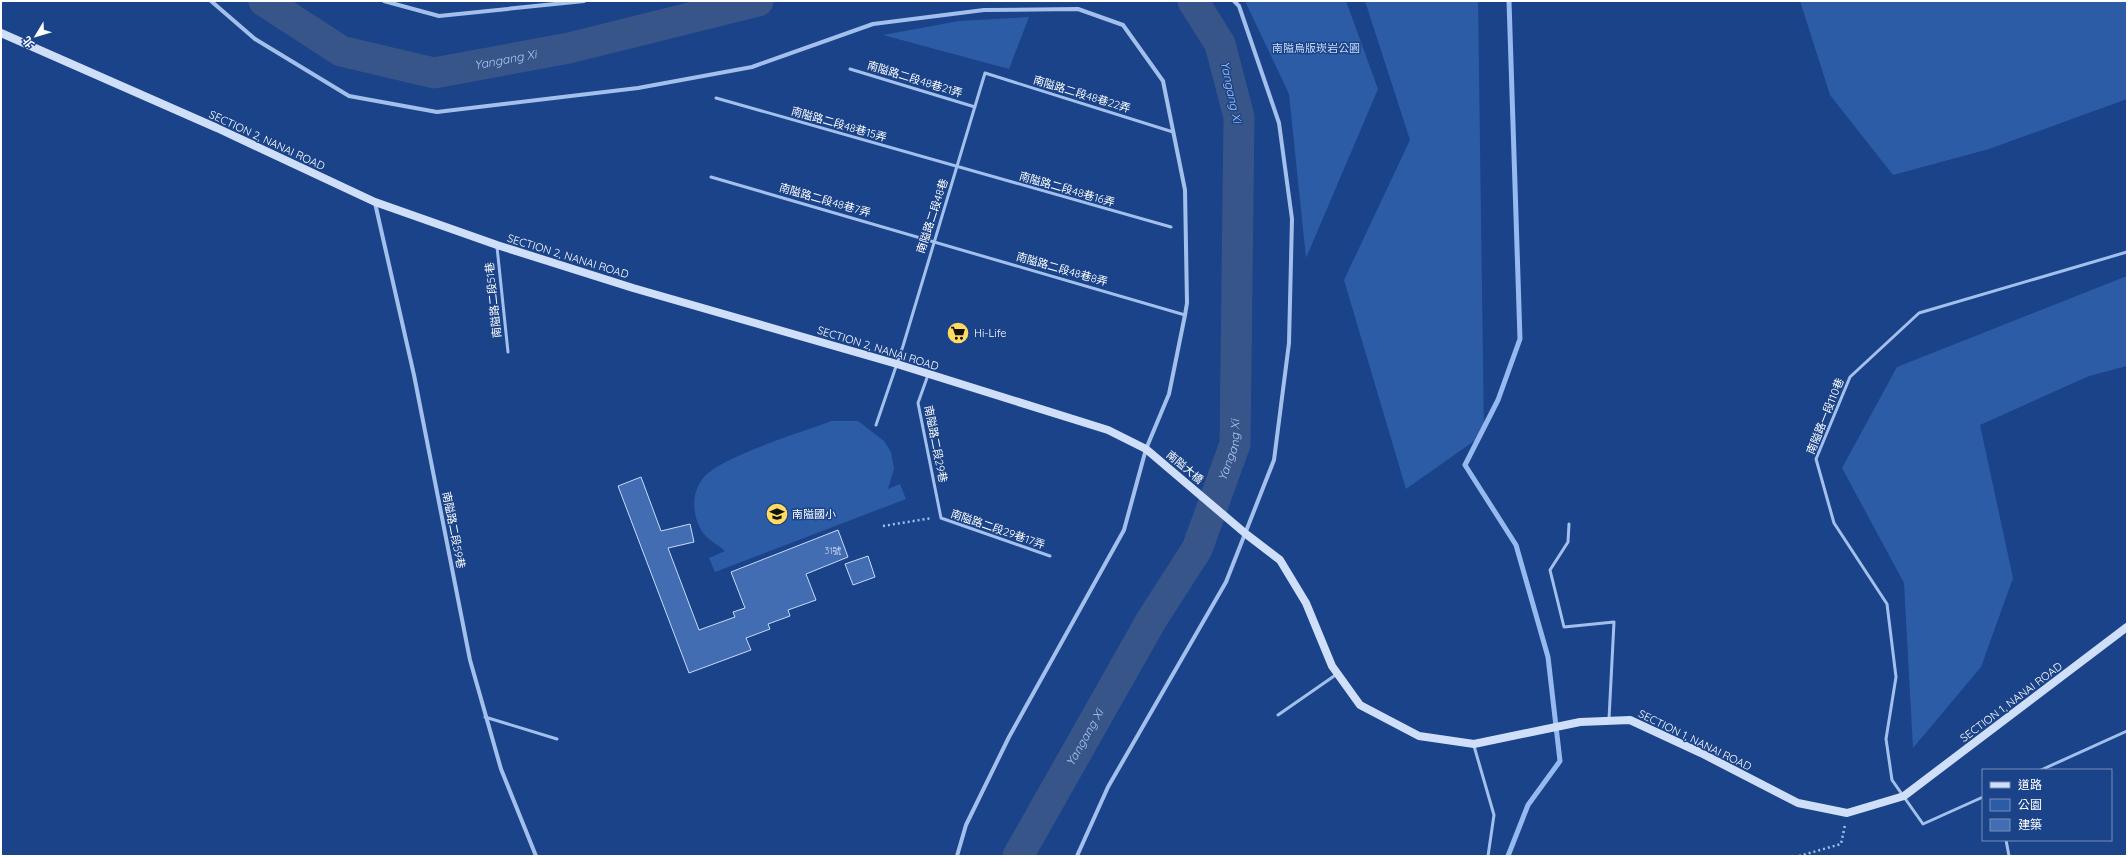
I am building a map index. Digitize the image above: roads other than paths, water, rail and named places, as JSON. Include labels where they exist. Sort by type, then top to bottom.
[{"type":"street","points":[[211,1],[255,39],[349,96],[437,112],[638,88],[752,67],[873,24],[984,10],[1078,9],[1123,25],[1163,81],[1185,190],[1187,303],[1185,315],[1169,394],[1146,449],[1124,530],[1009,737],[966,825],[957,856]]},
{"type":"street","points":[[384,1],[439,16],[584,1]]},
{"type":"street","points":[[1077,856],[1108,788],[1226,582],[1274,460],[1289,343],[1292,219],[1279,122],[1239,6],[1234,1]]},
{"type":"street","name":"SECTION 2, NANAI ROAD","points":[[1,33],[217,128],[375,202],[497,245],[633,288],[897,364],[928,375],[1108,430],[1146,449]]},
{"type":"street","name":"南隘路二段59巷","points":[[375,202],[414,375],[470,660],[501,769],[536,856]]},
{"type":"street","name":"南隘大橋","points":[[1146,449],[1246,534]]},
{"type":"street","name":"SECTION 1, NANAI ROAD","points":[[1246,534],[1280,560],[1306,603],[1332,666],[1360,705],[1419,736],[1474,744],[1580,722],[1630,720],[1701,753],[1798,803],[1847,813],[1904,796],[2127,627]]},
{"type":"lane","name":"南隘路二段48巷21弄","points":[[850,69],[975,107]]},
{"type":"lane","name":"南隘路二段48巷22弄","points":[[985,73],[1173,132]]},
{"type":"lane","name":"南隘路二段48巷","points":[[876,425],[897,364],[933,241],[958,168],[985,73]]},
{"type":"lane","name":"南隘路二段48巷15弄","points":[[716,98],[958,168]]},
{"type":"lane","name":"南隘路二段48巷16弄","points":[[958,168],[1171,227]]},
{"type":"lane","name":"南隘路二段48巷7弄","points":[[711,177],[933,241]]},
{"type":"lane","name":"南隘路二段48巷8弄","points":[[933,241],[1185,315]]},
{"type":"lane","name":"南隘路二段51巷","points":[[497,245],[508,352]]},
{"type":"lane","name":"南隘路一段110巷","points":[[1982,796],[1923,824],[1892,780],[1886,739],[1896,677],[1887,604],[1834,523],[1816,459],[1850,377],[1919,312],[2127,252]]},
{"type":"lane","name":"南隘路二段29巷","points":[[928,375],[918,402],[941,518]]},
{"type":"lane","name":"南隘路二段29巷17弄","points":[[941,518],[1050,556]]},
{"type":"lane","points":[[1569,524],[1568,542],[1550,570],[1564,627],[1614,622],[1609,721]]},
{"type":"lane","points":[[1278,715],[1337,674]]},
{"type":"lane","points":[[485,717],[557,739]]},
{"type":"lane","points":[[2043,769],[2127,731]]},
{"type":"lane","points":[[1474,744],[1494,815],[1488,856]]},
{"type":"lane","points":[[2006,841],[2009,856]]},
{"type":"waterway","name":"Yangang Xi","points":[[264,1],[341,51],[434,73],[569,48],[758,1]]},
{"type":"waterway","name":"Yangang Xi","points":[[1018,856],[1152,619],[1197,549],[1235,444],[1239,117],[1220,44],[1193,1]]},
{"type":"waterway","points":[[1508,856],[1528,805],[1560,761],[1548,657],[1516,545],[1465,465],[1498,400],[1520,339],[1509,1]]},
{"type":"place","name":"Hi-Life","points":[[958,333]]},
{"type":"place","name":"南隘國小","points":[[777,514]]},
{"type":"park label","name":"南隘烏版崁岩公園","points":[[1316,48]]}]
